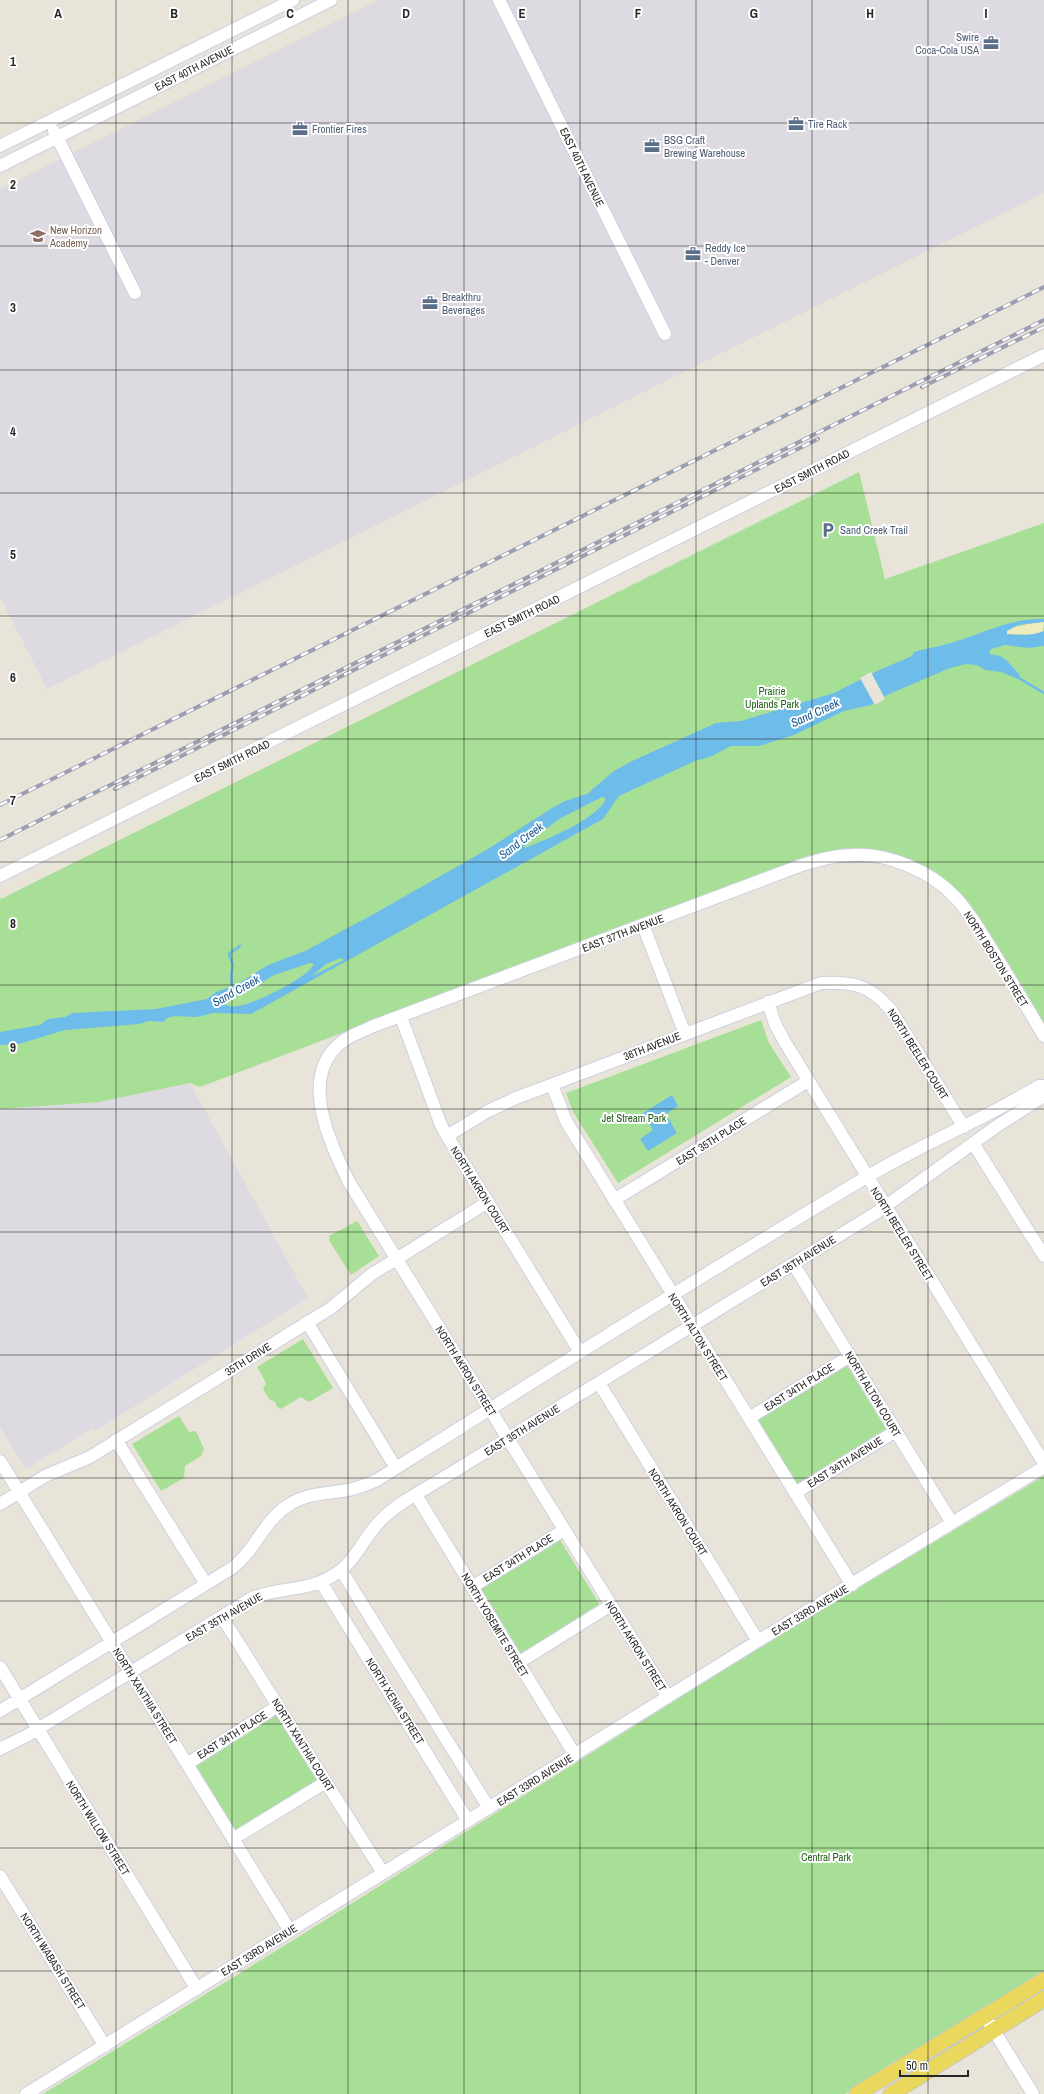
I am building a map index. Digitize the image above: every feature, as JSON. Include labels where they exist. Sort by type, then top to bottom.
[{"type":"main road","points":[[857,2094],[1044,1980]]},
{"type":"main road","points":[[891,2094],[1044,1999]]},
{"type":"street","name":"EAST 40TH AVENUE","points":[[0,146],[292,0]]},
{"type":"street","points":[[292,0],[299,16]]},
{"type":"street","name":"EAST 40TH AVENUE","points":[[0,166],[331,0]]},
{"type":"street","name":"EAST 40TH AVENUE","points":[[499,0],[665,334]]},
{"type":"street","points":[[50,122],[135,293]]},
{"type":"street","name":"EAST SMITH ROAD","points":[[0,876],[1044,355]]},
{"type":"street","name":"EAST 37TH AVENUE","points":[[351,1036],[643,925],[828,857],[854,854],[876,857],[900,863]]},
{"type":"street","name":"NORTH BOSTON STREET","points":[[900,863],[928,876],[954,896],[970,915],[1044,1036]]},
{"type":"street","points":[[643,925],[684,1034]]},
{"type":"street","name":"36TH AVENUE","points":[[447,1136],[498,1106],[821,983],[846,982],[865,987]]},
{"type":"street","name":"NORTH BEELER COURT","points":[[865,987],[880,996],[891,1010],[964,1127]]},
{"type":"street","name":"NORTH BEELER STREET","points":[[768,1002],[786,1044],[808,1081],[1044,1463]]},
{"type":"street","name":"NORTH AKRON COURT","points":[[401,1017],[441,1125],[580,1352]]},
{"type":"street","name":"NORTH AKRON STREET","points":[[351,1036],[331,1055],[323,1071],[319,1086],[320,1104],[337,1159],[349,1182],[668,1697]]},
{"type":"street","name":"EAST 35TH PLACE","points":[[614,1200],[808,1081]]},
{"type":"street","name":"NORTH ALTON STREET","points":[[552,1085],[566,1121],[852,1585]]},
{"type":"street","points":[[0,1711],[239,1563],[251,1550],[270,1521],[291,1503],[316,1494],[348,1490],[365,1485],[396,1468],[489,1408],[866,1177],[998,1111],[1039,1086],[1044,1086]]},
{"type":"street","name":"EAST 35TH AVENUE","points":[[0,1749],[38,1729],[222,1616],[260,1595],[301,1588],[321,1582],[341,1570],[354,1558],[382,1519],[416,1495],[885,1207],[1013,1115],[1044,1096]]},
{"type":"street","points":[[973,1143],[1044,1256]]},
{"type":"street","name":"35TH DRIVE","points":[[0,1504],[50,1474],[90,1456],[340,1302],[362,1280],[488,1202]]},
{"type":"street","name":"NORTH ALTON COURT","points":[[794,1264],[952,1523]]},
{"type":"street","points":[[307,1322],[396,1468]]},
{"type":"street","name":"EAST 34TH PLACE","points":[[749,1418],[850,1356]]},
{"type":"street","name":"NORTH AKRON COURT","points":[[599,1383],[758,1641]]},
{"type":"street","name":"EAST 34TH AVENUE","points":[[795,1493],[896,1431]]},
{"type":"street","points":[[116,1440],[206,1584]]},
{"type":"street","name":"NORTH XANTHIA STREET","points":[[0,1461],[290,1931]]},
{"type":"street","name":"EAST 33RD AVENUE","points":[[26,2094],[758,1641],[1044,1467]]},
{"type":"street","name":"NORTH YOSEMITE STREET","points":[[416,1495],[575,1755]]},
{"type":"street","name":"EAST 34TH PLACE","points":[[472,1587],[564,1530]]},
{"type":"street","points":[[341,1570],[489,1808]]},
{"type":"street","name":"NORTH XENIA STREET","points":[[321,1582],[468,1821]]},
{"type":"street","points":[[518,1662],[611,1605]]},
{"type":"street","name":"NORTH XANTHIA COURT","points":[[222,1616],[383,1873]]},
{"type":"street","name":"NORTH WILLOW STREET","points":[[0,1667],[197,1989]]},
{"type":"street","name":"EAST 34TH PLACE","points":[[186,1764],[278,1706]]},
{"type":"street","points":[[233,1839],[326,1782]]},
{"type":"street","name":"NORTH WABASH STREET","points":[[0,1876],[105,2046]]},
{"type":"street","points":[[985,2016],[1033,2094]]},
{"type":"shaded area","points":[[378,0],[1044,0],[1044,193],[47,689],[0,597],[0,189]]},
{"type":"shaded area","points":[[190,1083],[308,1298],[95,1431],[93,1428],[26,1469],[0,1427],[0,1109],[99,1102]]},
{"type":"green space","name":"Prairie Uplands Park","points":[[859,472],[885,579],[1044,523],[1044,1023],[980,918],[956,891],[867,850],[843,850],[804,857],[200,1087],[190,1083],[99,1102],[0,1109],[0,897],[1,899]]},
{"type":"green space","name":"Jet Stream Park","points":[[761,1020],[769,1043],[791,1077],[618,1183],[573,1112],[566,1093]]},
{"type":"green space","points":[[357,1221],[379,1256],[351,1275],[330,1242],[329,1236]]},
{"type":"green space","points":[[303,1339],[333,1388],[309,1402],[301,1397],[281,1409],[277,1407],[275,1402],[269,1399],[263,1389],[266,1383],[257,1367]]},
{"type":"green space","points":[[846,1364],[886,1429],[797,1484],[757,1419]]},
{"type":"green space","points":[[179,1416],[189,1432],[196,1431],[204,1449],[201,1456],[185,1466],[184,1478],[161,1491],[132,1444]]},
{"type":"green space","name":"Central Park","points":[[1044,1476],[1044,1972],[845,2094],[43,2094],[279,1949],[762,1646]]},
{"type":"green space","points":[[560,1540],[600,1605],[520,1654],[480,1589]]},
{"type":"green space","points":[[277,1714],[318,1780],[235,1832],[195,1765]]},
{"type":"sand","points":[[1041,621],[1044,622],[1043,632],[1033,635],[1007,634],[1007,631],[1011,628]]},
{"type":"water","name":"Sand Creek","points":[[1032,619],[1044,619],[1044,622],[1018,625],[1007,631],[1007,634],[1021,635],[1044,631],[1044,646],[1029,648],[1005,645],[991,649],[989,652],[990,654],[1000,656],[1006,660],[1020,675],[1018,679],[1001,672],[985,670],[977,665],[966,664],[950,668],[887,695],[871,705],[844,711],[794,735],[759,746],[731,746],[710,757],[695,761],[619,796],[603,819],[251,1014],[214,1013],[196,1017],[175,1016],[167,1018],[163,1022],[149,1021],[139,1024],[65,1030],[19,1044],[0,1045],[0,1032],[40,1025],[48,1019],[65,1017],[72,1013],[156,1009],[207,999],[216,992],[238,984],[268,965],[305,951],[372,915],[488,849],[552,808],[565,801],[587,794],[614,771],[630,762],[716,723],[741,721],[834,693],[877,671],[912,656],[914,652],[952,643],[999,626]],"holes":[[[602,797],[605,798],[605,801],[599,809],[590,816],[569,829],[525,848],[524,846],[559,819]],[[341,958],[344,960],[312,976],[326,964]],[[310,963],[314,964],[310,970],[292,983],[256,1001],[238,1006],[223,1004],[224,1002],[253,988],[274,975]]]},
{"type":"water","points":[[672,1095],[678,1106],[666,1114],[677,1133],[648,1151],[640,1139],[653,1130],[643,1113]]},
{"type":"pier","points":[[871,672],[885,699],[875,705],[860,678]]},
{"type":"waterway","points":[[1017,677],[1044,693]]},
{"type":"waterway","name":"Sand Creek","points":[[232,989],[231,975],[233,965],[229,954],[240,946]]},
{"type":"railway","points":[[0,805],[1044,287]]},
{"type":"railway","points":[[0,840],[1044,320]]},
{"type":"railway","points":[[922,387],[1044,327]]},
{"type":"railway","points":[[115,789],[818,439]]},
{"type":"place","name":"Swire Coca-Cola USA","points":[[991,43]]},
{"type":"place","name":"Tire Rack","points":[[796,124]]},
{"type":"place","name":"Frontier Fires","points":[[300,129]]},
{"type":"place","name":"BSG Craft Brewing Warehouse","points":[[652,146]]},
{"type":"place","name":"New Horizon Academy","points":[[38,236]]},
{"type":"place","name":"Reddy Ice - Denver","points":[[693,254]]},
{"type":"place","name":"Breakthru Beverages","points":[[430,303]]},
{"type":"place","name":"Sand Creek Trail","points":[[828,530]]}]
